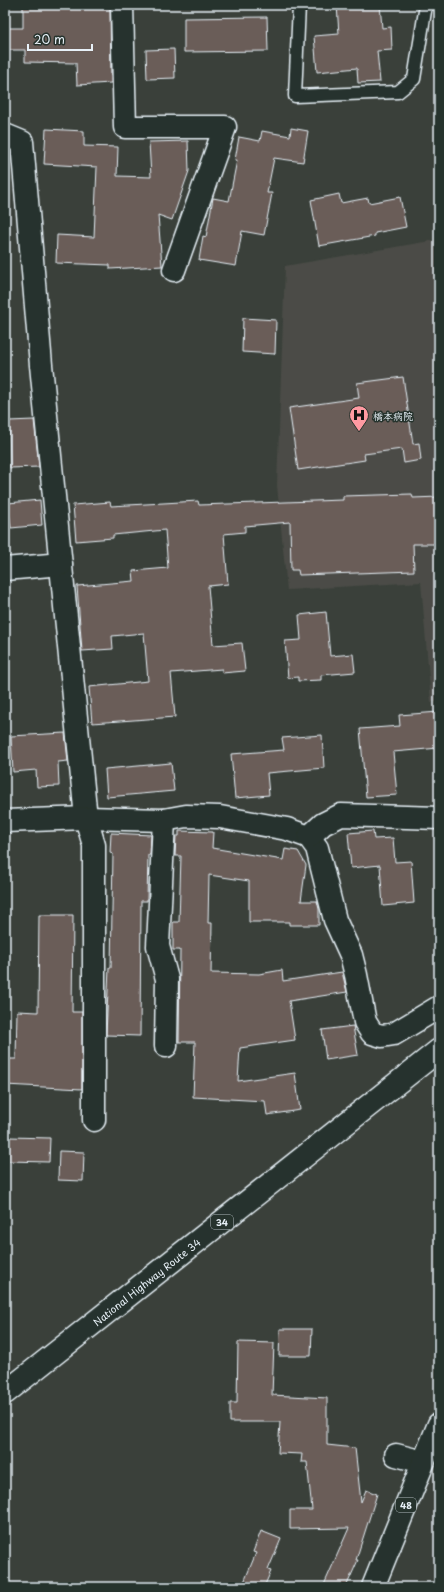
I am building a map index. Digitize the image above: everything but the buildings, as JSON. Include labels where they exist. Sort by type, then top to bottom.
[{"type":"main road","points":[[122,5],[125,127],[225,127],[174,270]]},
{"type":"main road","points":[[5,135],[22,142],[86,818],[94,844],[94,1120]]},
{"type":"main road","points":[[5,569],[61,564]]},
{"type":"main road","points":[[309,837],[323,824],[342,815],[439,818]]},
{"type":"main road","points":[[5,821],[86,818],[164,820],[186,816],[220,817],[287,829],[309,837],[317,848],[335,920],[351,955],[365,1022],[372,1034],[382,1036],[394,1034],[439,1007]]},
{"type":"main road","points":[[164,820],[158,946],[167,979],[166,1046]]},
{"type":"main road","name":"National Highway Route 34","points":[[5,1393],[439,1050]]},
{"type":"main road","name":"48","points":[[373,1587],[439,1424]]},
{"type":"main road","points":[[396,1455],[423,1462]]},
{"type":"lane","points":[[299,5],[295,96],[398,92],[414,79],[426,5]]},
{"type":"shaded area","name":"橋本病院","points":[[436,240],[439,246],[439,702],[431,702],[421,582],[287,590],[277,485],[285,266]]},
{"type":"place","name":"橋本病院","points":[[359,432]]}]
